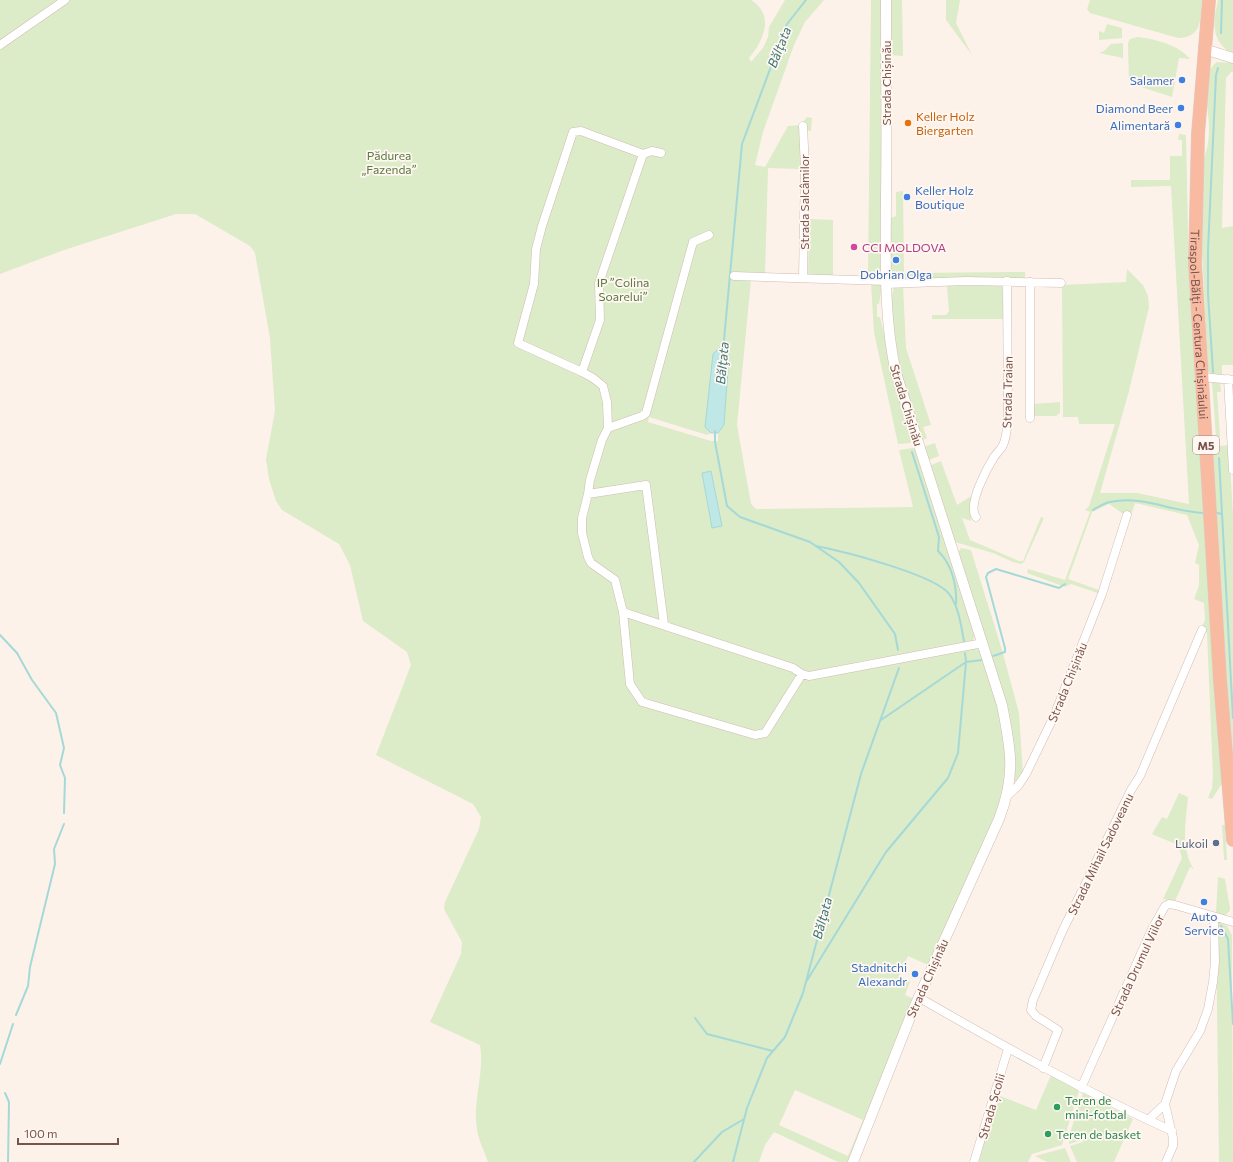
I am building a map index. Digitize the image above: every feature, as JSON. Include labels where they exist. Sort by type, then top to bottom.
[{"type":"highway","name":"Tiraspol-Bălţi - Centura Chișinăului","points":[[1209,0],[1198,134],[1195,264],[1220,680],[1233,840]]},
{"type":"street","points":[[0,45],[65,0]]},
{"type":"street","name":"Strada Chișinău","points":[[853,1162],[918,997],[1008,796],[1010,781],[1009,739],[1002,705],[896,373],[887,324],[886,0]]},
{"type":"street","points":[[1204,49],[1233,58]]},
{"type":"street","name":"Strada Salcâmilor","points":[[803,126],[805,168],[804,278]]},
{"type":"street","points":[[661,153],[652,151],[643,154],[581,131],[573,132],[542,226],[536,249],[534,284],[518,343],[582,372],[603,386],[607,402],[608,428],[600,447],[582,518],[582,533],[591,563],[614,580],[623,612],[630,684],[642,702],[755,735],[765,733],[802,674]]},
{"type":"street","points":[[582,372],[600,320],[601,305],[599,283],[643,154]]},
{"type":"street","points":[[608,428],[642,416],[646,413],[693,242],[709,235]]},
{"type":"street","points":[[734,276],[886,282],[1007,281],[1061,283]]},
{"type":"street","name":"Strada Traian","points":[[976,517],[973,510],[976,495],[986,470],[1003,446],[1008,417],[1007,281]]},
{"type":"street","name":"Strada Traian","points":[[1030,282],[1030,418]]},
{"type":"street","points":[[1202,377],[1231,379],[1233,470]]},
{"type":"street","points":[[588,494],[646,485],[664,624]]},
{"type":"street","name":"Strada Chișinău","points":[[1008,796],[1018,786],[1026,774],[1054,716],[1102,594],[1127,515]]},
{"type":"street","points":[[623,612],[664,624],[793,668],[802,674],[809,676],[983,643]]},
{"type":"street","name":"Strada Mihail Sadoveanu","points":[[1043,1068],[1058,1030],[1036,1016],[1031,1010],[1033,1000],[1062,932],[1131,790],[1140,776],[1202,630]]},
{"type":"street","name":"Strada Drumul Viilor","points":[[1081,1088],[1152,929],[1165,906],[1169,904],[1175,905],[1233,922]]},
{"type":"street","points":[[1148,1120],[1165,1104],[1180,1062],[1200,1030],[1208,1008],[1215,962],[1214,917]]},
{"type":"street","points":[[918,997],[1043,1068],[1172,1132]]},
{"type":"street","name":"Strada Școlii","points":[[974,1162],[1008,1049]]},
{"type":"street","points":[[1165,1104],[1172,1132],[1173,1146],[1166,1162]]},
{"type":"green space","name":"Pădurea „Fazenda”","points":[[0,0],[751,0],[763,13],[765,28],[763,36],[749,58],[751,62],[763,48],[768,37],[769,27],[785,0],[824,0],[805,22],[794,45],[763,132],[755,165],[765,167],[788,126],[801,125],[800,169],[768,168],[765,274],[733,273],[733,280],[751,280],[737,425],[751,504],[756,509],[913,507],[899,450],[913,448],[917,452],[975,631],[974,639],[970,643],[857,662],[858,669],[972,648],[982,651],[1002,723],[1006,752],[1005,778],[997,812],[928,965],[908,956],[899,976],[910,982],[905,995],[914,999],[849,1162],[838,1162],[774,1132],[765,1145],[759,1162],[488,1162],[479,1137],[476,1118],[481,1066],[480,1045],[430,1022],[461,954],[462,942],[444,909],[445,902],[479,829],[481,817],[473,804],[376,755],[411,665],[407,652],[363,621],[350,565],[339,544],[282,510],[276,501],[269,479],[266,459],[275,411],[270,338],[255,253],[250,246],[195,214],[176,214],[64,250],[0,274]],"holes":[[[649,417],[707,435],[711,433],[705,427],[724,425],[718,433],[718,441],[711,441],[648,422]],[[795,1090],[863,1120],[848,1156],[779,1125]]]},
{"type":"green space","points":[[871,0],[881,0],[883,277],[868,278]]},
{"type":"green space","points":[[890,0],[902,0],[903,56],[890,55]]},
{"type":"green space","points":[[946,0],[960,0],[956,23],[972,55],[946,20]]},
{"type":"green space","points":[[1090,0],[1202,0],[1199,26],[1192,34],[1186,37],[1178,38],[1090,13],[1087,9]]},
{"type":"green space","points":[[1218,0],[1233,0],[1233,54],[1220,43],[1215,31],[1214,24]]},
{"type":"green space","points":[[1107,24],[1122,28],[1122,38],[1099,40],[1099,31],[1104,33]]},
{"type":"green space","points":[[1138,37],[1152,39],[1173,46],[1190,59],[1179,58],[1172,97],[1129,83],[1128,43],[1130,39]]},
{"type":"green space","points":[[1123,43],[1123,58],[1099,53],[1104,51],[1111,44]]},
{"type":"green space","points":[[1217,62],[1233,63],[1233,72],[1231,72],[1226,78],[1222,228],[1233,226],[1233,365],[1222,365],[1222,376],[1212,375],[1208,371],[1202,251],[1204,158],[1209,131],[1206,92],[1208,75],[1211,68]]},
{"type":"green space","points":[[807,117],[812,118],[811,131],[805,130],[801,125]]},
{"type":"green space","points":[[1179,134],[1186,135],[1189,280],[1223,782],[1212,799],[1208,798],[1212,788],[1213,776],[1207,633],[1202,627],[1205,620],[1204,603],[1194,599],[1199,586],[1199,565],[1195,563],[1199,545],[1187,515],[1135,503],[1129,522],[1122,513],[1109,504],[1092,512],[1068,579],[1099,590],[1098,593],[1071,584],[1065,587],[1027,573],[1028,569],[1065,580],[1090,512],[1085,510],[1089,506],[1115,424],[1079,424],[1078,417],[1063,417],[1062,285],[1126,282],[1127,269],[1143,285],[1148,296],[1149,307],[1129,391],[1100,493],[1137,493],[1189,504],[1171,186],[1131,187],[1131,180],[1170,180],[1170,156],[1182,156],[1182,140],[1178,140]]},
{"type":"green space","points":[[903,191],[904,273],[1025,272],[1025,280],[895,281],[890,275],[891,218],[896,216],[896,192]]},
{"type":"green space","points":[[809,219],[833,220],[833,276],[808,275]]},
{"type":"green space","points":[[945,283],[1002,283],[1004,319],[932,319],[932,315],[946,315],[949,311],[947,286]]},
{"type":"green space","points":[[871,284],[881,284],[882,287],[879,304],[877,304],[877,317],[880,317],[912,439],[910,443],[898,444],[874,332]]},
{"type":"green space","points":[[903,285],[906,348],[931,425],[923,427],[927,438],[921,441],[894,349],[891,298],[894,288]]},
{"type":"green space","points":[[1212,381],[1220,383],[1221,392],[1217,392],[1220,437],[1216,438]]},
{"type":"green space","points":[[1060,402],[1060,413],[1056,416],[1035,416],[1032,413],[1032,404]]},
{"type":"green space","points":[[935,443],[939,456],[927,461],[923,447]]},
{"type":"green space","points":[[1229,445],[1233,514],[1233,806],[1211,447]]},
{"type":"green space","points":[[941,461],[957,505],[973,495],[971,521],[962,518],[970,540],[1019,561],[1023,561],[1041,517],[1044,518],[1024,562],[1021,564],[1013,562],[993,553],[955,542],[929,466]]},
{"type":"green space","points":[[961,548],[971,550],[1002,650],[1019,713],[1023,775],[1018,781],[1014,781],[1014,760],[958,553]]},
{"type":"green space","points":[[1179,793],[1188,797],[1185,843],[1187,853],[1194,869],[1190,867],[1175,901],[1163,899],[1182,858],[1178,845],[1152,834],[1162,817],[1167,819]]},
{"type":"green space","points":[[1222,825],[1225,825],[1227,860],[1224,860]]},
{"type":"green space","points":[[1218,877],[1225,879],[1230,908],[1230,911],[1224,916],[1216,913]]},
{"type":"green space","points":[[1219,922],[1227,926],[1232,935],[1233,1162],[1219,1162],[1216,925]]},
{"type":"green space","points":[[1051,1075],[1079,1091],[1062,1145],[1032,1154],[1028,1162],[979,1162],[997,1095],[1036,1110]]},
{"type":"green space","points":[[1083,1093],[1133,1119],[1114,1162],[1077,1162],[1070,1146],[1083,1142],[1082,1140],[1069,1144],[1070,1133]]},
{"type":"green space","points":[[1065,1148],[1071,1162],[1047,1162],[1035,1156]]},
{"type":"water","points":[[719,348],[726,349],[729,355],[724,425],[718,433],[711,433],[705,427],[713,354]]},
{"type":"water","points":[[711,471],[722,526],[712,528],[702,473]]},
{"type":"waterway","name":"Bălţata","points":[[723,351],[742,144],[787,24],[806,0]]},
{"type":"waterway","points":[[1221,33],[1222,0]]},
{"type":"waterway","points":[[1213,372],[1208,294],[1208,250],[1216,75],[1218,68]]},
{"type":"waterway","name":"Bălţata","points":[[715,431],[715,442],[727,506],[740,517],[810,542],[839,562],[859,583],[895,634],[898,650]]},
{"type":"waterway","points":[[912,452],[939,537],[938,551],[947,562],[953,576],[956,590],[956,604]]},
{"type":"waterway","points":[[1219,458],[1233,718]]},
{"type":"waterway","points":[[1093,510],[1101,505],[1122,500],[1146,502],[1180,510],[1204,513]]},
{"type":"waterway","points":[[1217,513],[1222,514]]},
{"type":"waterway","points":[[816,546],[888,565],[909,572],[942,587],[950,595],[956,606],[964,641]]},
{"type":"waterway","points":[[993,656],[1005,652],[1005,648],[986,577],[988,573],[996,569],[1059,588],[1065,584]]},
{"type":"waterway","points":[[0,635],[17,653],[32,680],[56,713],[64,748],[60,765],[65,778],[64,813]]},
{"type":"waterway","points":[[806,982],[886,852],[948,778],[958,753],[966,662],[965,653]]},
{"type":"waterway","points":[[881,720],[966,662],[982,660]]},
{"type":"waterway","name":"Bălţata","points":[[733,1162],[747,1108],[767,1058],[785,1037],[803,993],[861,774],[899,668]]},
{"type":"waterway","points":[[16,1015],[28,986],[30,967],[55,864],[54,849],[64,824]]},
{"type":"waterway","points":[[1221,926],[1228,939],[1233,1024]]},
{"type":"waterway","points":[[695,1018],[707,1034],[773,1051]]},
{"type":"waterway","points":[[0,1064],[13,1024]]},
{"type":"waterway","points":[[5,1093],[9,1102],[8,1162]]},
{"type":"waterway","points":[[694,1162],[722,1132],[744,1119]]},
{"type":"place","name":"Salamer","points":[[1182,80]]},
{"type":"place","name":"Diamond Beer","points":[[1181,108]]},
{"type":"place","name":"Keller Holz Biergarten","points":[[908,123]]},
{"type":"place","name":"Alimentară","points":[[1178,125]]},
{"type":"place","name":"Keller Holz Boutique","points":[[907,197]]},
{"type":"place","name":"CCI MOLDOVA","points":[[854,247]]},
{"type":"place","name":"Dobrian Olga","points":[[896,260]]},
{"type":"place","name":"Lukoil","points":[[1216,843]]},
{"type":"place","name":"Auto Service","points":[[1204,902]]},
{"type":"place","name":"Stadnitchi Alexandr","points":[[915,974]]},
{"type":"place","name":"Teren de mini-fotbal","points":[[1057,1107]]},
{"type":"place","name":"Teren de basket","points":[[1048,1134]]},
{"type":"park label","name":"IP ”Colina Soarelui”","points":[[623,289]]}]
